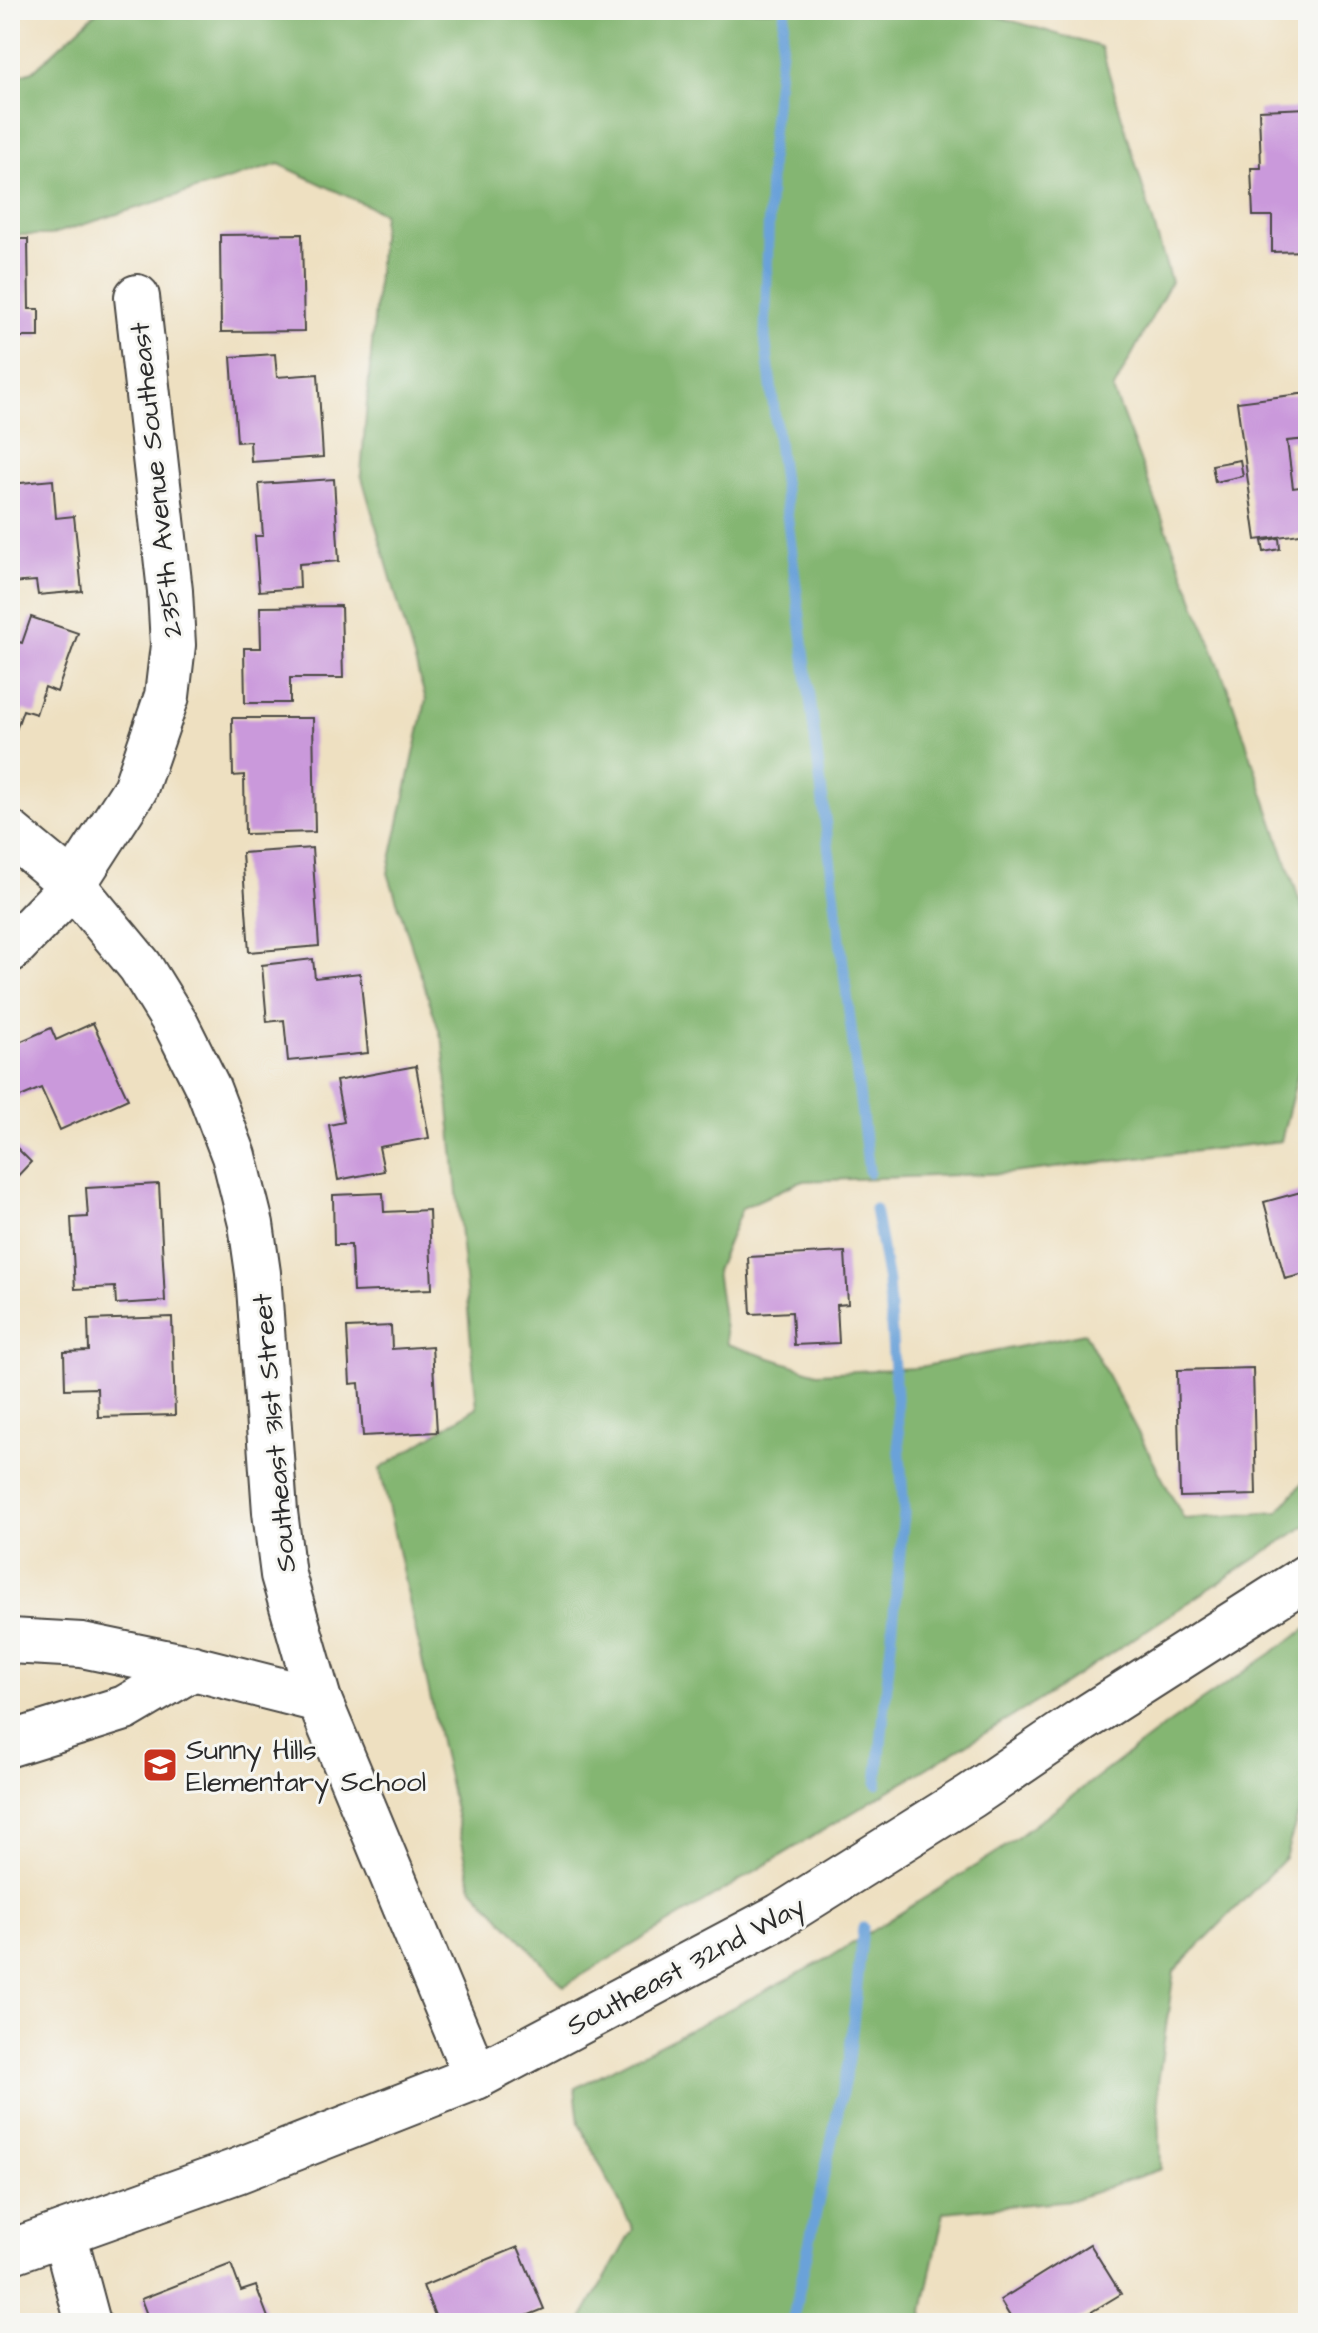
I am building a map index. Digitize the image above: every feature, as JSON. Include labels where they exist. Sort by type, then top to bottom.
[{"type":"street","name":"235th Avenue Southeast","points":[[10,950],[73,885],[135,789],[167,696],[173,645],[170,591],[137,297]]},
{"type":"street","name":"Southeast 31st Street","points":[[10,833],[73,885],[140,966],[177,1026],[208,1088],[234,1156],[251,1224],[258,1273],[275,1512],[283,1575],[319,1700],[476,2077]]},
{"type":"street","name":"Southeast 32nd Way","points":[[10,2252],[237,2171],[476,2077],[780,1916],[971,1796],[1081,1721],[1308,1576]]},
{"type":"street","points":[[10,1641],[82,1645],[193,1668],[319,1700]]},
{"type":"street","points":[[10,1744],[125,1708],[193,1668]]},
{"type":"street","points":[[64,2233],[88,2323]]},
{"type":"green space","points":[[99,10],[976,10],[1101,47],[1171,282],[1113,390],[1230,694],[1308,926],[1308,1034],[1281,1141],[1012,1173],[801,1181],[742,1208],[716,1271],[727,1344],[817,1373],[915,1368],[1085,1333],[1184,1519],[1278,1512],[1308,1476],[1308,1524],[1040,1700],[564,1986],[472,1887],[380,1469],[477,1407],[443,1043],[388,873],[426,700],[361,474],[383,213],[279,164],[50,235],[10,235],[10,78],[33,71]]},
{"type":"green space","points":[[1308,1628],[1308,1782],[1285,1858],[1174,1971],[1158,2083],[1161,2169],[1072,2200],[944,2212],[923,2311],[925,2323],[580,2323],[633,2229],[579,2123],[575,2088],[829,1958],[1002,1849],[1165,1726]]},
{"type":"building","points":[[1308,108],[1308,251],[1272,252],[1272,216],[1253,216],[1251,168],[1261,168],[1259,110]]},
{"type":"building","points":[[302,234],[304,331],[221,332],[220,235]]},
{"type":"building","points":[[10,239],[28,239],[29,309],[39,309],[39,337],[10,337]]},
{"type":"building","points":[[275,354],[277,377],[318,374],[323,457],[251,462],[250,441],[237,442],[231,357]]},
{"type":"building","points":[[1308,393],[1308,439],[1287,441],[1293,488],[1308,486],[1308,533],[1256,540],[1237,402]]},
{"type":"building","points":[[1240,460],[1243,476],[1215,482],[1212,465]]},
{"type":"building","points":[[334,479],[339,561],[299,564],[300,588],[259,591],[255,536],[263,536],[259,484]]},
{"type":"building","points":[[53,480],[56,518],[74,516],[82,591],[38,595],[36,581],[10,583],[10,484]]},
{"type":"building","points":[[1279,538],[1280,549],[1264,552],[1262,541]]},
{"type":"building","points":[[341,606],[343,678],[290,678],[290,703],[245,703],[244,648],[261,648],[260,607]]},
{"type":"building","points":[[31,617],[78,633],[57,692],[45,687],[36,714],[23,710],[16,730],[10,728],[10,639],[22,643]]},
{"type":"building","points":[[232,718],[313,718],[315,832],[245,834],[244,775],[233,776]]},
{"type":"building","points":[[312,848],[319,946],[249,952],[242,853]]},
{"type":"building","points":[[313,959],[315,978],[360,973],[368,1053],[288,1061],[284,1020],[267,1022],[262,965]]},
{"type":"building","points":[[93,1023],[128,1099],[60,1130],[41,1088],[18,1098],[10,1081],[10,1046],[51,1028],[56,1040]]},
{"type":"building","points":[[416,1066],[429,1138],[379,1147],[384,1171],[338,1180],[329,1125],[344,1122],[336,1081]]},
{"type":"building","points":[[10,1141],[31,1162],[10,1184]]},
{"type":"building","points":[[159,1184],[165,1301],[116,1304],[115,1287],[75,1289],[71,1218],[88,1217],[86,1188]]},
{"type":"building","points":[[1308,1190],[1308,1273],[1285,1279],[1264,1202]]},
{"type":"building","points":[[383,1193],[384,1212],[429,1210],[432,1289],[353,1292],[351,1245],[334,1245],[333,1195]]},
{"type":"building","points":[[845,1252],[848,1304],[837,1305],[839,1343],[794,1345],[792,1312],[751,1314],[748,1257]]},
{"type":"building","points":[[172,1317],[175,1415],[98,1417],[97,1388],[65,1389],[64,1352],[89,1351],[88,1320]]},
{"type":"building","points":[[391,1326],[392,1349],[432,1346],[437,1432],[363,1436],[359,1383],[350,1384],[347,1328]]},
{"type":"building","points":[[1253,1368],[1256,1495],[1180,1497],[1177,1370]]},
{"type":"building","points":[[1090,2244],[1121,2294],[1073,2323],[1014,2323],[1000,2300]]},
{"type":"building","points":[[518,2247],[544,2309],[509,2323],[438,2323],[423,2286]]},
{"type":"building","points":[[231,2264],[241,2291],[256,2286],[270,2323],[150,2323],[141,2299]]},
{"type":"waterway","points":[[785,10],[771,144],[765,337],[869,1172]]},
{"type":"waterway","points":[[875,1209],[888,1282],[904,1513],[877,1784]]},
{"type":"waterway","points":[[792,2323],[849,2060],[863,1928]]},
{"type":"place","name":"Sunny Hills Elementary School","points":[[160,1765]]}]
